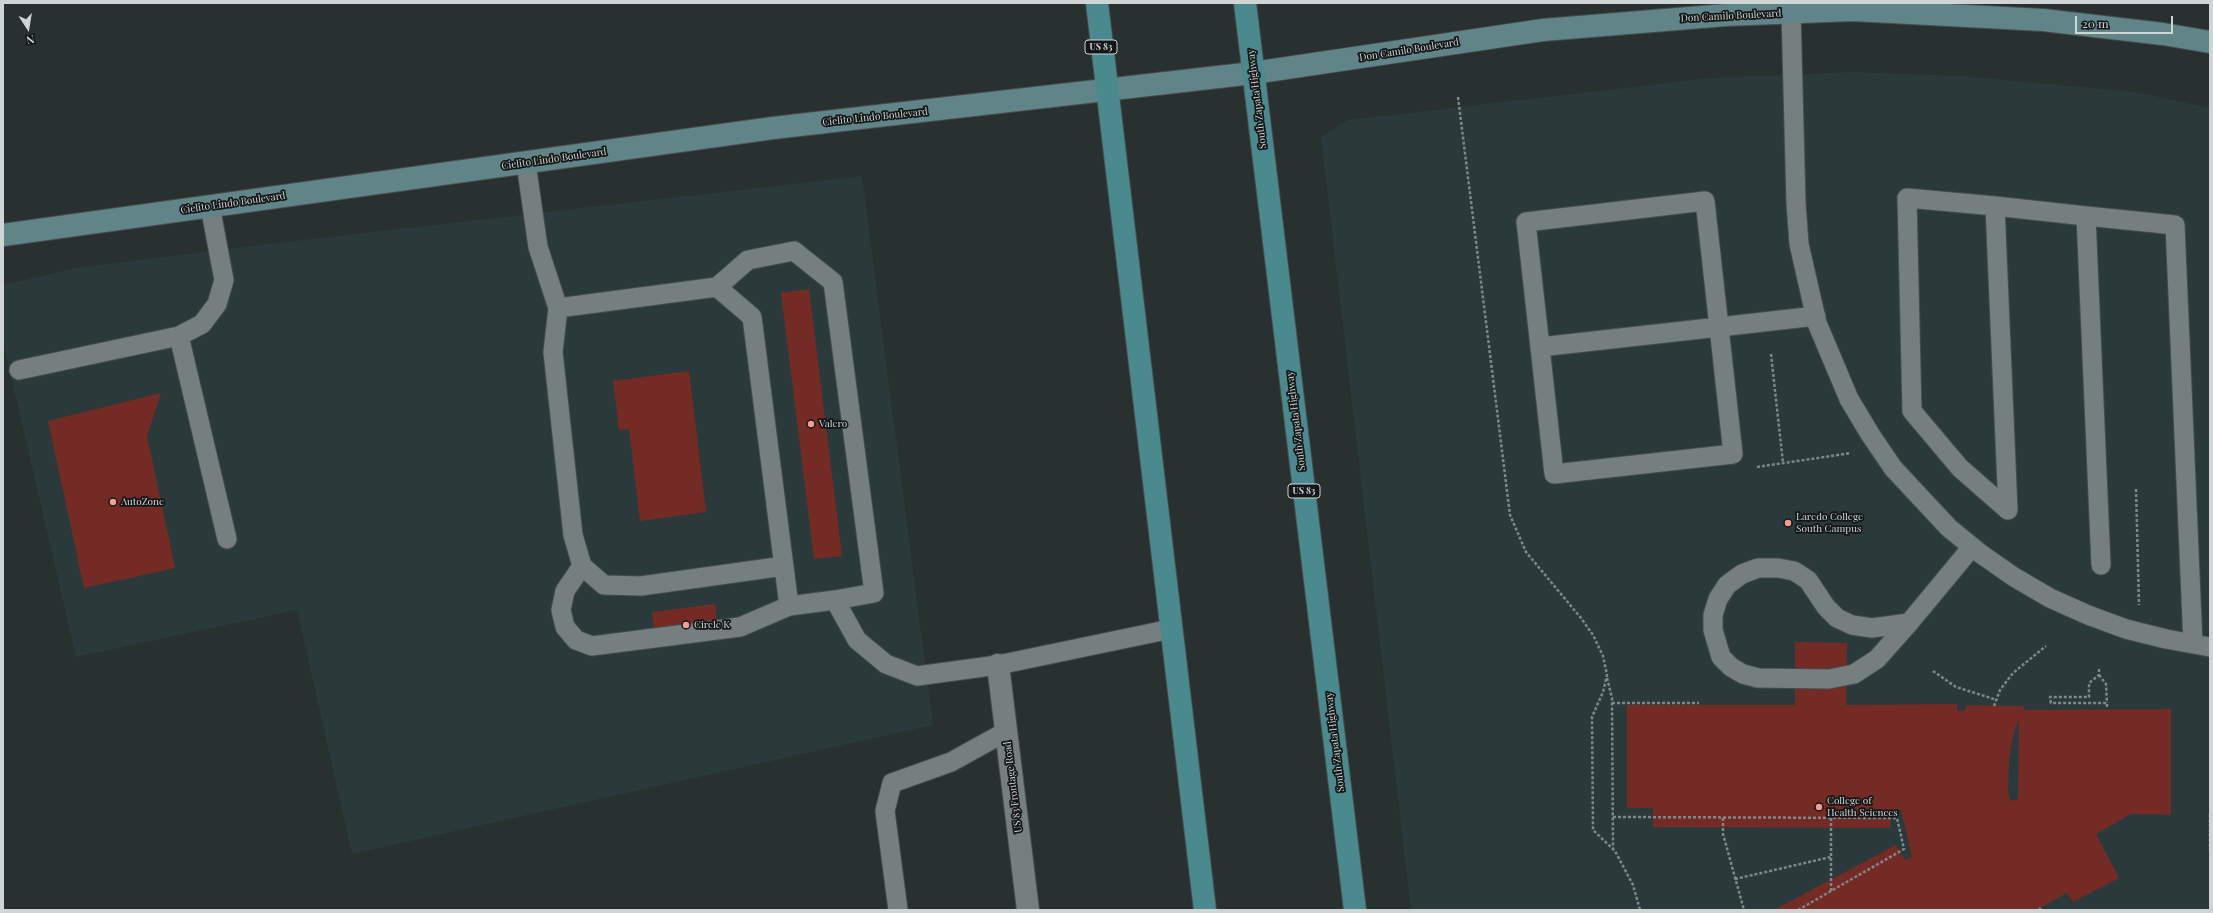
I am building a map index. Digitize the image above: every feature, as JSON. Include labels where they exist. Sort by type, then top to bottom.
[{"type":"main road","name":"US 83","points":[[1097,3],[1106,90],[1204,910]]},
{"type":"main road","name":"South Zapata Highway","points":[[1245,3],[1355,910]]},
{"type":"main road","name":"Don Camilo Boulevard","points":[[1106,90],[1253,73],[1544,30],[1726,15],[1791,8],[2043,20],[2163,34],[2210,42]]},
{"type":"main road","name":"Cielito Lindo Boulevard","points":[[3,235],[773,128],[1106,90]]},
{"type":"street","name":"US 83 Frontage Road","points":[[998,665],[1028,910]]},
{"type":"lane","points":[[1791,8],[1796,203],[1801,250],[1816,316],[1832,362],[1849,399],[1870,434],[1893,468],[1920,499],[1949,528],[1972,547],[2014,577],[2050,598],[2088,615],[2126,629],[2202,646],[2175,225],[1995,206],[1907,198],[1912,411],[1960,468],[2008,510],[1995,206]]},
{"type":"lane","points":[[526,163],[538,247],[558,308],[553,352],[573,535],[582,566],[604,585],[641,586],[784,566]]},
{"type":"lane","points":[[1705,201],[1734,454],[1554,474],[1540,347],[1526,222],[1705,201]]},
{"type":"lane","points":[[19,370],[179,336],[202,324],[217,304],[224,280],[210,206]]},
{"type":"lane","points":[[2086,216],[2101,565]]},
{"type":"lane","points":[[558,308],[717,287],[748,260],[794,251],[833,282],[874,593],[789,606],[740,627],[592,646],[576,640],[565,627],[561,610],[565,591],[582,566]]},
{"type":"lane","points":[[717,287],[752,317],[789,606]]},
{"type":"lane","points":[[1540,347],[1816,316]]},
{"type":"lane","points":[[179,336],[227,539]]},
{"type":"lane","points":[[1909,623],[1872,628],[1852,625],[1837,618],[1826,607],[1808,580],[1794,571],[1771,568],[1758,568],[1742,574],[1727,585],[1718,599],[1713,614],[1713,630],[1721,656],[1731,667],[1743,674],[1758,678],[1829,680],[1854,674],[1877,659],[1909,623],[1972,547]]},
{"type":"lane","points":[[835,600],[858,640],[886,664],[917,676],[998,665],[1170,629]]},
{"type":"lane","points":[[898,910],[886,812],[892,784],[951,762],[1007,731]]},
{"type":"path","points":[[1458,97],[1510,515],[1517,534],[1530,559],[1581,618],[1593,635],[1603,656],[1612,703],[1613,849]]},
{"type":"path","points":[[1771,354],[1783,463]]},
{"type":"path","points":[[1753,467],[1851,453]]},
{"type":"path","points":[[2136,489],[2139,611]]},
{"type":"path","points":[[1994,706],[2000,690],[2013,673],[2046,646]]},
{"type":"path","points":[[2099,669],[2099,675],[2106,684],[2107,708]]},
{"type":"path","points":[[1933,671],[1956,687],[1997,700]]},
{"type":"path","points":[[1607,675],[1603,692],[1592,717],[1593,830],[1613,849],[1633,884],[1640,910]]},
{"type":"path","points":[[2099,675],[2089,683],[2089,697],[2050,697],[2050,703],[2107,703]]},
{"type":"path","points":[[1612,703],[1699,703]]},
{"type":"path","points":[[2210,814],[2210,851]]},
{"type":"path","points":[[1613,817],[1897,818],[1904,850],[1798,910]]},
{"type":"path","points":[[1723,818],[1723,834],[1744,910]]},
{"type":"path","points":[[1830,818],[1831,891]]},
{"type":"path","points":[[1736,879],[1831,857]]},
{"type":"shaded area","name":"Laredo College South Campus","points":[[1853,72],[1962,76],[2136,92],[2210,108],[2210,910],[1411,910],[1321,137],[1348,120],[1710,78]]},
{"type":"shaded area","points":[[862,176],[933,725],[352,854],[297,610],[76,657],[3,342],[3,285],[76,268],[259,245]]},
{"type":"building","name":"Valero","points":[[809,289],[842,556],[814,559],[781,293]]},
{"type":"building","points":[[689,371],[706,512],[640,521],[629,429],[619,430],[613,381]]},
{"type":"building","name":"AutoZone","points":[[161,393],[147,436],[175,568],[84,588],[48,421]]},
{"type":"building","name":"Circle K","points":[[715,604],[719,638],[656,646],[652,612]]},
{"type":"building","points":[[1795,642],[1847,643],[1846,705],[1957,704],[1957,711],[1964,711],[1967,705],[2025,706],[2023,710],[2171,709],[2171,815],[2131,814],[2096,834],[2119,878],[2073,902],[2067,893],[2036,910],[1774,910],[1896,845],[1905,860],[1912,857],[1901,810],[1891,810],[1890,828],[1653,827],[1653,808],[1627,808],[1627,705],[1795,705]],"holes":[[[2019,719],[2018,799],[2010,801],[2008,792],[2009,759],[2014,732]]]},
{"type":"place","name":"Valero","points":[[811,424]]},
{"type":"place","name":"AutoZone","points":[[113,502]]},
{"type":"place","name":"Laredo College South Campus","points":[[1788,523]]},
{"type":"place","name":"Circle K","points":[[686,625]]},
{"type":"place","name":"College of Health Sciences","points":[[1819,807]]}]
